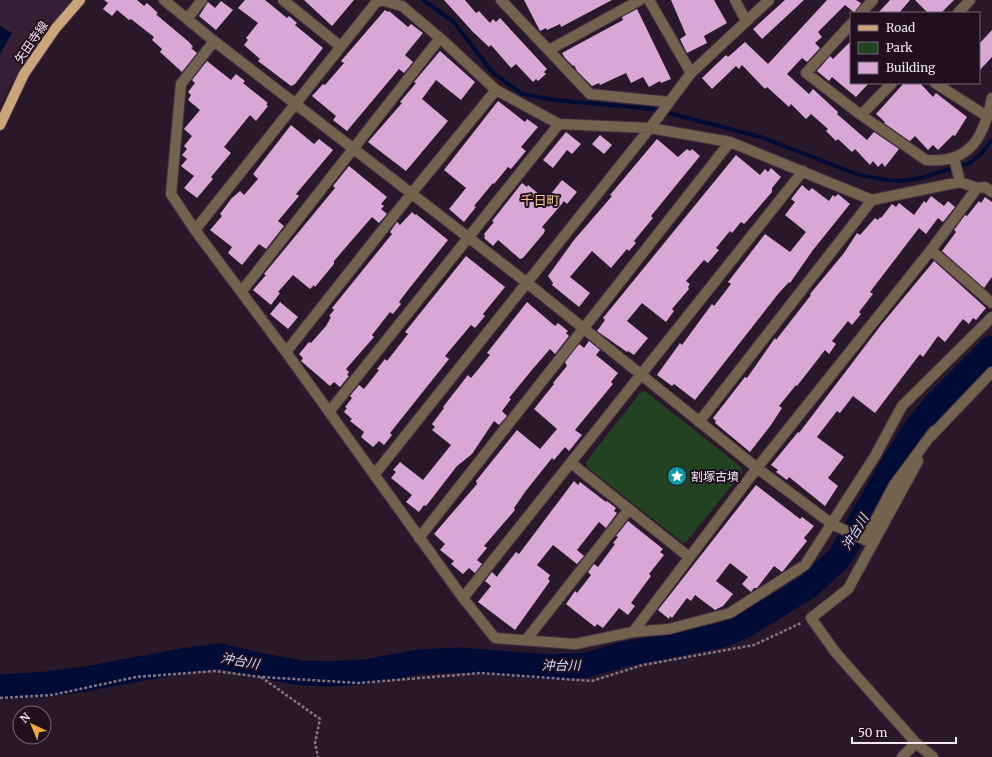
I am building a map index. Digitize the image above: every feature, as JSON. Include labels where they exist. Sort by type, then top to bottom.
[{"type":"main road","name":"矢田寺線","points":[[0,125],[24,74],[54,29],[80,0]]},
{"type":"street","points":[[164,0],[214,41],[526,282],[757,468],[837,525],[865,540],[894,485],[934,432],[992,372]]},
{"type":"street","points":[[187,19],[202,0]]},
{"type":"street","points":[[283,0],[340,46]]},
{"type":"street","points":[[195,230],[340,46],[379,0],[402,6],[440,38],[496,90],[559,124],[650,128],[730,142],[872,200],[960,182],[977,188],[985,187],[992,192]]},
{"type":"street","points":[[501,0],[590,94],[669,102]]},
{"type":"street","points":[[549,50],[640,0]]},
{"type":"street","points":[[649,0],[691,73]]},
{"type":"street","points":[[735,0],[746,22]]},
{"type":"street","points":[[374,475],[650,128],[691,73],[769,0]]},
{"type":"street","points":[[862,12],[873,0]]},
{"type":"street","points":[[959,12],[970,0]]},
{"type":"street","points":[[850,25],[806,73],[861,115],[926,160],[939,161],[954,158],[966,153],[978,140],[988,117],[992,98]]},
{"type":"street","points":[[241,292],[440,38]]},
{"type":"street","points":[[214,41],[181,84],[171,194],[195,230],[286,352],[419,538],[463,598],[495,638],[575,644],[633,632],[669,629],[730,613],[805,565],[837,525],[902,406],[992,317]]},
{"type":"street","points":[[861,115],[891,84]]},
{"type":"street","points":[[937,84],[988,117]]},
{"type":"street","points":[[286,352],[411,194],[496,90]]},
{"type":"street","points":[[329,412],[559,124]]},
{"type":"street","points":[[419,538],[730,142]]},
{"type":"street","points":[[954,158],[960,182]]},
{"type":"street","points":[[463,598],[803,172]]},
{"type":"street","points":[[633,632],[757,468],[930,250],[977,188]]},
{"type":"street","points":[[699,422],[872,200]]},
{"type":"street","points":[[930,250],[992,303]]},
{"type":"street","points":[[933,757],[916,743],[836,653],[812,618],[848,589],[934,432]]},
{"type":"street","points":[[571,463],[689,557]]},
{"type":"street","points":[[526,640],[629,510]]},
{"type":"street","points":[[902,757],[916,743]]},
{"type":"path","points":[[0,698],[52,695],[136,677],[215,670],[261,677],[359,683],[481,673],[592,681],[643,665],[754,645],[812,618]]},
{"type":"path","points":[[261,677],[320,719],[315,743],[318,757]]},
{"type":"shaded area","points":[[0,0],[74,0],[42,37],[10,86],[0,106]]},
{"type":"green space","points":[[645,391],[741,467],[742,473],[686,542],[682,542],[587,467],[586,462],[640,393]]},
{"type":"water","points":[[0,26],[12,33],[0,54]]},
{"type":"building","points":[[104,0],[137,0],[144,6],[147,3],[158,13],[156,14],[158,16],[189,42],[193,47],[191,48],[197,53],[182,72],[160,52],[162,49],[152,40],[154,37],[117,10],[112,16],[103,9],[108,3]]},
{"type":"building","points":[[245,0],[265,0],[287,18],[289,16],[297,23],[295,25],[323,48],[295,84],[291,86],[258,61],[260,59],[244,45],[248,40],[246,38],[258,23],[238,8]]},
{"type":"building","points":[[304,0],[354,0],[332,26]]},
{"type":"building","points":[[444,0],[465,0],[476,13],[479,11],[490,23],[493,19],[496,22],[500,18],[547,69],[544,72],[546,74],[538,81],[536,79],[533,82],[516,64],[511,68],[491,45],[489,47],[473,32]]},
{"type":"building","points":[[524,0],[612,0],[561,27],[560,24],[547,30],[546,28],[540,31]]},
{"type":"building","points":[[671,0],[714,0],[727,23],[704,36],[707,43],[687,53],[680,39],[686,35]]},
{"type":"building","points":[[785,0],[804,0],[762,39],[753,29]]},
{"type":"building","points":[[827,0],[856,0],[861,3],[856,12],[845,5],[818,32],[822,37],[815,43],[820,48],[807,62],[802,58],[787,74],[809,94],[813,89],[838,112],[837,114],[867,140],[874,132],[899,149],[885,167],[882,163],[878,167],[873,161],[870,165],[855,149],[852,152],[838,139],[836,141],[826,131],[828,129],[811,114],[806,119],[791,104],[789,107],[767,87],[765,89],[742,65],[739,69],[736,66],[712,89],[702,78],[726,55],[728,57],[745,42],[768,64]]},
{"type":"building","points":[[890,0],[910,0],[900,12],[879,12]]},
{"type":"building","points":[[915,0],[954,0],[942,12],[927,12]]},
{"type":"building","points":[[221,1],[233,10],[216,30],[199,16],[208,2],[215,8]]},
{"type":"building","points":[[637,9],[671,79],[661,83],[660,81],[649,87],[643,77],[631,83],[626,73],[600,85],[599,83],[592,86],[562,53],[623,20],[622,17]]},
{"type":"building","points":[[385,10],[388,12],[389,11],[408,27],[411,24],[423,33],[405,55],[413,62],[404,73],[399,69],[347,131],[333,120],[336,116],[312,96],[323,84],[325,85],[344,63],[341,61]]},
{"type":"building","points":[[992,30],[992,57],[980,70],[980,43]]},
{"type":"building","points":[[850,42],[850,84],[868,84],[856,97],[832,77],[829,81],[817,71],[830,56],[833,59]]},
{"type":"building","points":[[440,51],[475,82],[461,100],[436,80],[422,99],[448,121],[406,171],[368,142],[402,103],[400,102],[416,83],[414,82]]},
{"type":"building","points":[[207,61],[231,80],[236,74],[245,81],[243,83],[268,103],[266,104],[268,106],[256,121],[250,115],[224,147],[231,153],[211,177],[213,179],[197,198],[184,188],[194,176],[181,166],[187,159],[182,155],[187,149],[184,146],[192,136],[184,129],[200,110],[188,100],[191,95],[188,92],[195,83],[192,80]]},
{"type":"building","points":[[903,84],[921,84],[933,97],[936,93],[967,117],[955,136],[953,135],[938,150],[933,145],[928,150],[915,136],[910,141],[908,140],[884,123],[885,122],[876,114]]},
{"type":"building","points":[[498,101],[525,122],[527,119],[538,127],[521,147],[526,151],[511,169],[508,167],[494,184],[493,183],[474,206],[476,207],[464,222],[449,209],[466,188],[444,170]]},
{"type":"building","points":[[291,125],[314,144],[319,139],[333,150],[296,194],[299,196],[278,221],[284,226],[266,249],[259,244],[242,265],[228,253],[232,247],[210,230],[222,216],[220,214],[231,199],[240,191],[244,195],[258,179],[253,174]]},
{"type":"building","points":[[566,132],[581,144],[572,154],[567,150],[553,168],[543,160]]},
{"type":"building","points":[[600,135],[612,145],[604,154],[592,144]]},
{"type":"building","points":[[657,139],[678,157],[687,149],[690,151],[692,149],[700,156],[651,216],[653,218],[634,241],[636,243],[629,251],[627,249],[611,268],[592,251],[570,277],[590,293],[579,307],[552,285],[553,283],[548,276],[574,240],[612,196],[610,195]]},
{"type":"building","points":[[736,155],[760,175],[765,169],[768,172],[771,168],[781,177],[772,188],[772,192],[747,221],[744,224],[741,222],[732,233],[730,231],[716,248],[719,250],[708,263],[704,260],[686,281],[690,284],[688,287],[689,289],[672,309],[674,311],[666,322],[642,303],[627,321],[648,338],[634,355],[628,351],[627,352],[597,331],[605,320],[603,318]]},
{"type":"building","points":[[349,166],[387,197],[381,204],[384,206],[381,209],[387,214],[379,223],[372,217],[334,261],[334,264],[315,287],[314,285],[310,289],[293,275],[278,292],[280,293],[271,305],[253,290],[266,275],[264,274],[335,188],[333,186]]},
{"type":"building","points":[[562,180],[577,192],[567,204],[564,201],[542,227],[545,230],[544,233],[523,258],[520,259],[498,240],[493,246],[484,238],[484,234],[494,222],[492,221],[522,183],[527,187],[528,185],[546,200]]},
{"type":"building","points":[[802,185],[809,191],[812,188],[829,201],[833,195],[835,197],[838,194],[850,204],[813,250],[790,283],[789,282],[778,294],[695,400],[674,384],[672,386],[657,375],[680,343],[682,345],[712,304],[714,306],[731,284],[728,282],[765,234],[790,252],[806,232],[785,215],[795,202],[791,199]]},
{"type":"building","points":[[931,196],[944,206],[948,201],[955,207],[943,222],[938,218],[926,234],[919,228],[870,292],[873,294],[859,312],[861,314],[852,325],[848,321],[832,341],[836,344],[829,354],[825,350],[797,386],[796,385],[779,406],[782,408],[750,452],[715,423],[716,421],[713,418],[745,377],[747,378],[775,338],[776,340],[811,295],[810,294],[844,253],[857,233],[860,235],[875,218],[878,220],[880,217],[881,218],[892,204],[896,207],[899,203],[914,215],[924,201],[926,203]]},
{"type":"building","points":[[985,197],[992,202],[992,277],[984,288],[942,251],[956,232],[954,230],[965,215],[967,216],[979,201],[981,203]]},
{"type":"building","points":[[412,212],[448,240],[399,302],[401,304],[393,314],[390,312],[372,335],[374,337],[346,369],[349,372],[347,375],[349,376],[340,387],[334,382],[330,386],[301,361],[303,358],[299,354],[326,326],[331,317],[329,316],[334,310],[332,308],[392,234],[390,232],[397,222],[400,225]]},
{"type":"building","points":[[466,256],[505,287],[483,314],[485,316],[475,328],[471,325],[445,356],[449,359],[390,433],[392,435],[384,445],[379,441],[373,447],[361,437],[364,432],[350,421],[352,419],[344,412],[347,408],[345,407],[352,398],[350,396],[359,385],[364,389],[379,370],[377,369],[385,359],[387,361],[408,334],[405,332]]},
{"type":"building","points":[[934,261],[986,308],[976,320],[973,318],[969,324],[963,319],[945,342],[938,336],[923,357],[920,354],[875,413],[853,396],[840,413],[837,411],[817,437],[844,457],[828,478],[838,486],[825,506],[789,477],[787,480],[776,472],[778,470],[771,465],[798,432],[799,433],[881,325]]},
{"type":"building","points":[[280,302],[298,317],[288,329],[270,314]]},
{"type":"building","points":[[527,302],[555,326],[558,323],[568,331],[566,333],[569,336],[555,354],[550,349],[531,371],[509,398],[511,399],[502,411],[507,416],[499,425],[494,421],[472,454],[457,466],[426,506],[424,505],[419,512],[406,502],[412,495],[391,478],[396,472],[393,470],[400,462],[423,480],[451,445],[432,430],[435,427],[432,424],[444,408],[443,407],[468,375],[471,378],[490,355],[487,353]]},
{"type":"building","points":[[589,341],[600,350],[596,355],[618,373],[611,382],[613,384],[575,430],[582,435],[569,451],[565,447],[554,460],[552,458],[525,492],[514,508],[515,510],[484,546],[487,548],[477,560],[482,564],[475,573],[469,568],[463,574],[451,564],[454,561],[440,550],[445,544],[434,534],[477,484],[476,481],[517,430],[540,449],[557,429],[534,409],[567,366],[565,362],[579,344],[584,348]]},
{"type":"building","points":[[574,481],[578,485],[580,482],[606,502],[607,501],[616,508],[614,511],[617,513],[606,528],[599,522],[577,550],[584,556],[577,564],[553,545],[537,565],[550,575],[548,579],[550,581],[515,630],[478,602],[491,586],[485,581],[492,572],[497,577],[516,552],[519,554]]},
{"type":"building","points":[[756,485],[800,519],[802,517],[814,526],[804,538],[807,541],[782,572],[774,566],[757,588],[754,588],[751,592],[742,584],[748,577],[730,563],[716,581],[733,594],[723,606],[715,610],[695,595],[691,601],[687,598],[672,618],[670,616],[669,619],[658,610]]},
{"type":"building","points":[[628,521],[663,549],[660,552],[664,555],[649,574],[651,576],[631,603],[635,606],[628,615],[619,608],[603,628],[597,624],[595,627],[566,604],[575,591],[577,593],[591,575],[588,572],[594,564],[598,567],[615,544],[613,543],[618,537],[616,536]]},
{"type":"waterway","points":[[423,0],[454,22],[492,72],[522,94],[555,100],[653,109],[761,137],[859,175],[888,180],[901,181],[921,178],[970,163],[982,153],[992,140]]},
{"type":"waterway","name":"沖台川","points":[[0,687],[47,684],[85,679],[182,661],[220,656],[301,673],[330,674],[363,672],[419,662],[459,660],[552,667],[587,665],[621,655],[722,635],[744,626],[809,586],[839,558],[894,463],[917,427],[936,404],[992,348]]},
{"type":"place","name":"割塚古墳","points":[[677,476]]},
{"type":"district","name":"千日町","points":[[540,200]]}]
